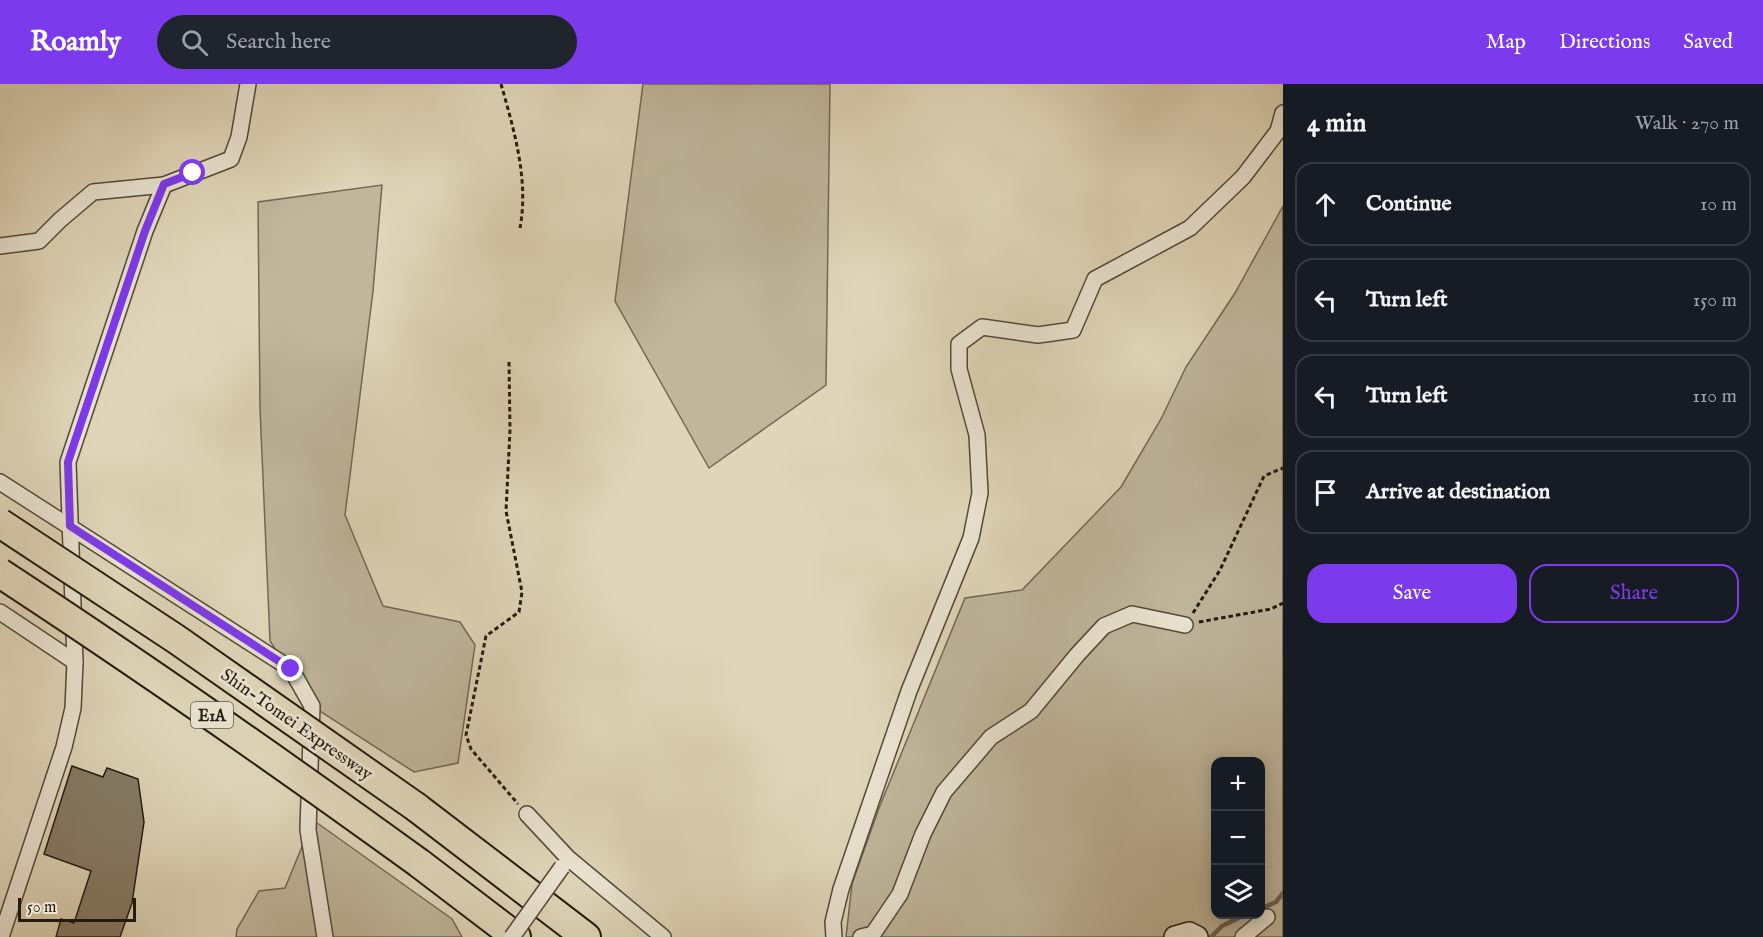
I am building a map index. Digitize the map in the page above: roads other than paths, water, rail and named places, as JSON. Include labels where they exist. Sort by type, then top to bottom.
[{"type":"highway","name":"Shin-Tomei Expressway","points":[[0,523],[176,639],[416,807],[586,937]]},
{"type":"highway","name":"E1A","points":[[0,573],[254,744],[419,863],[516,937]]},
{"type":"street","points":[[0,246],[39,241],[60,219],[93,192],[164,184],[231,159],[239,137],[248,84]]},
{"type":"street","points":[[834,937],[833,922],[841,889],[909,691],[971,538],[980,493],[977,435],[958,369],[958,344],[982,327],[1038,335],[1073,330],[1095,279],[1190,228],[1243,177],[1278,131],[1283,113]]},
{"type":"street","points":[[1,937],[64,747],[73,708],[75,662],[68,462],[145,231],[164,184]]},
{"type":"street","points":[[0,482],[291,669],[312,706],[308,831],[325,937]]},
{"type":"street","points":[[0,612],[75,662]]},
{"type":"street","points":[[861,937],[873,934],[900,894],[923,834],[944,792],[991,737],[1031,711],[1104,626],[1132,614],[1185,625]]},
{"type":"street","points":[[527,814],[566,863],[663,937]]},
{"type":"street","points":[[512,937],[566,863]]},
{"type":"street","points":[[1243,937],[1267,917]]},
{"type":"waterway","points":[[1265,907],[1276,902],[1283,893]]},
{"type":"waterway","points":[[1211,937],[1222,926],[1237,919]]}]
